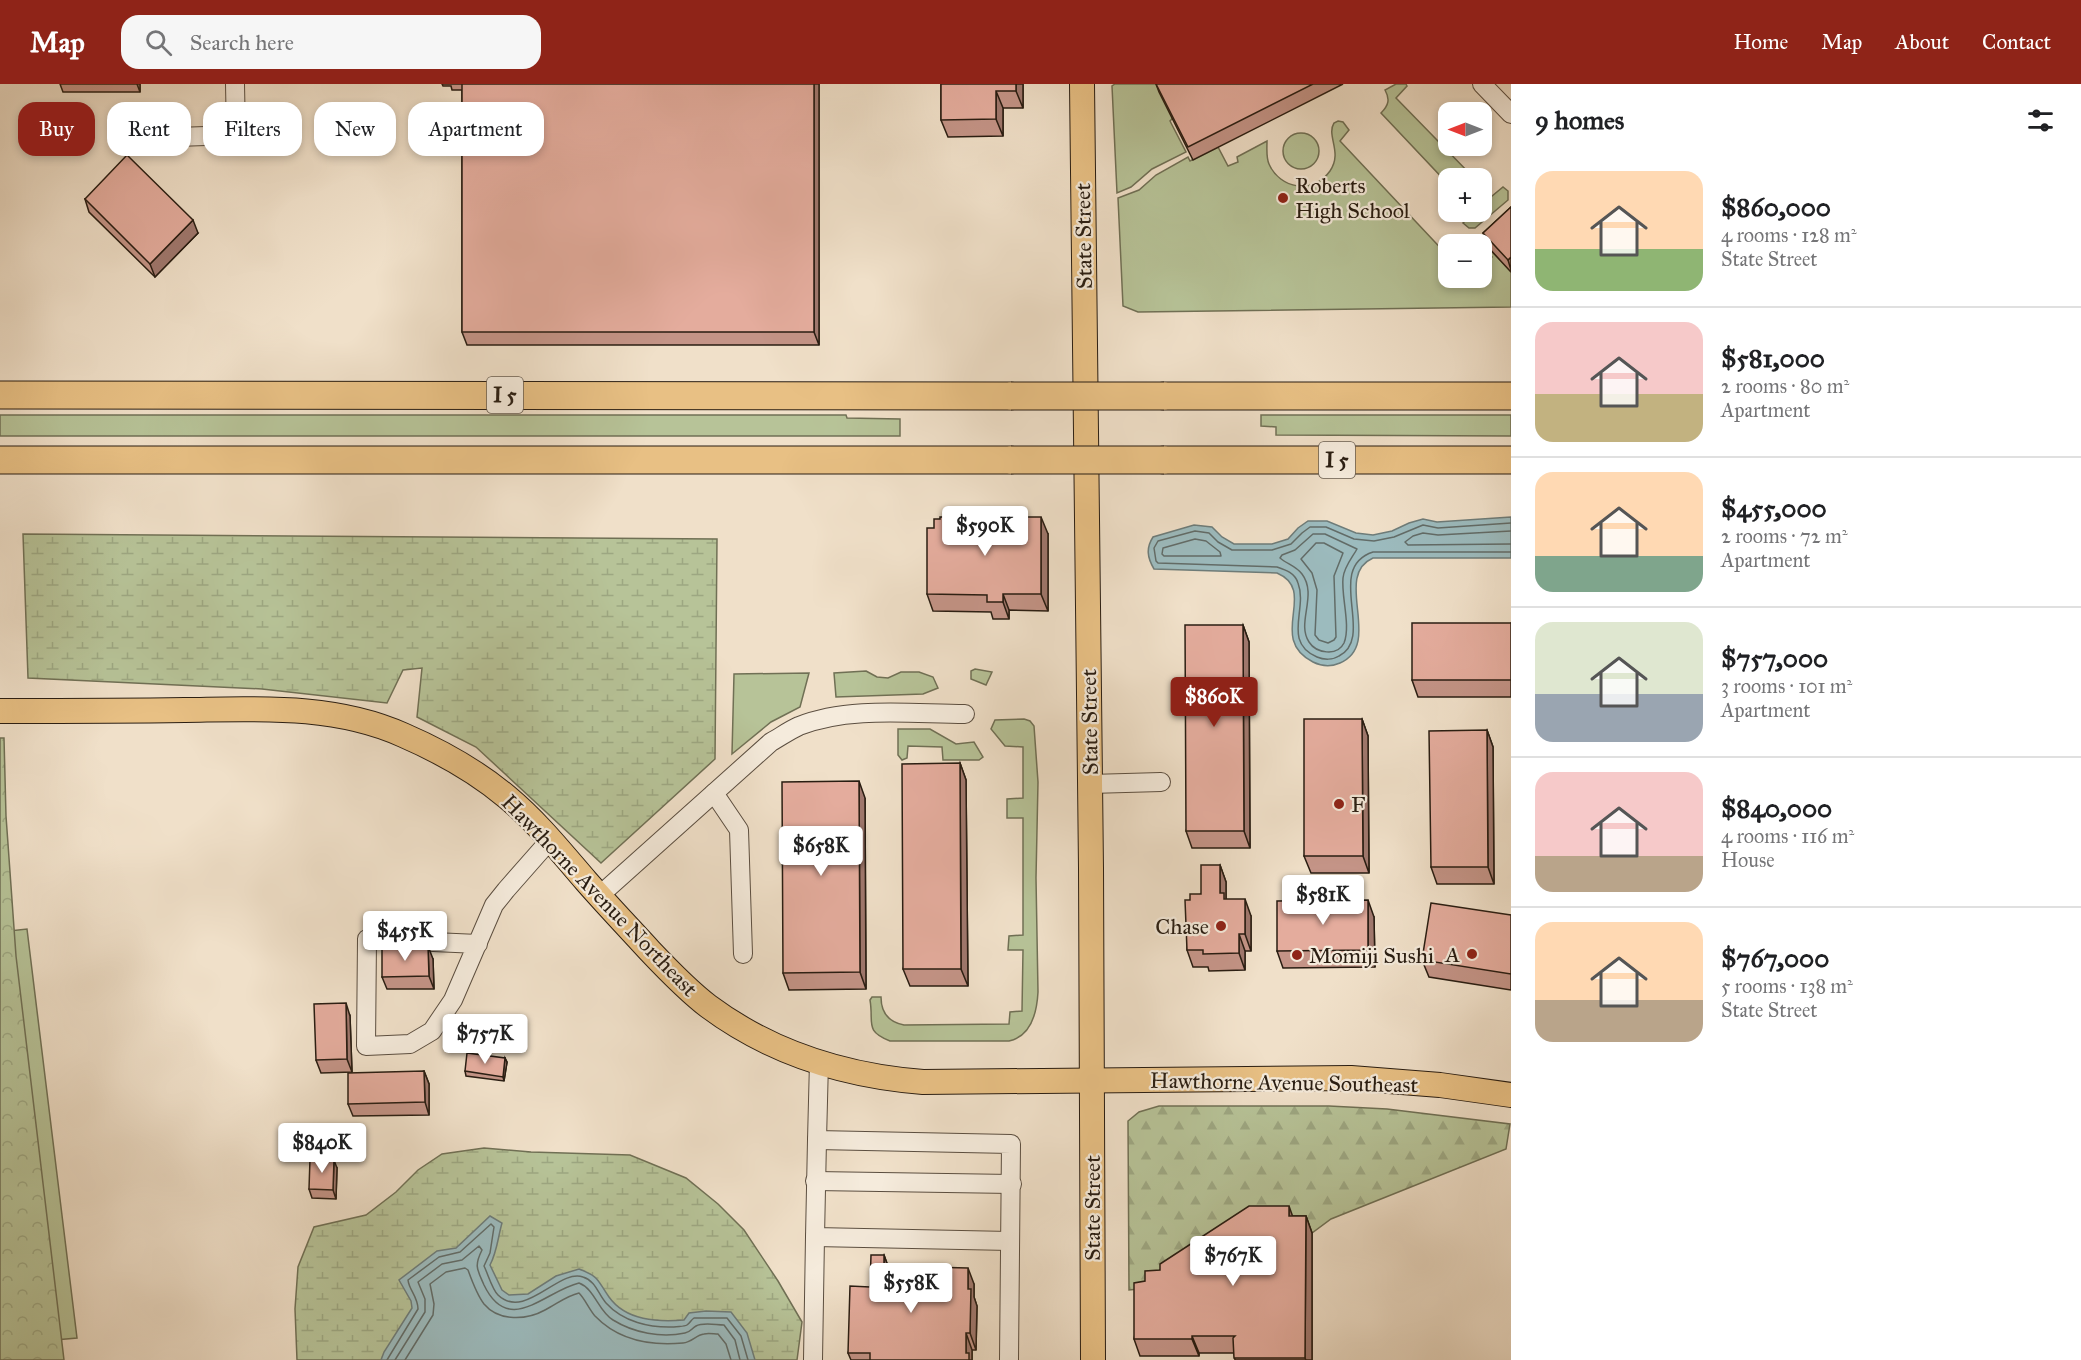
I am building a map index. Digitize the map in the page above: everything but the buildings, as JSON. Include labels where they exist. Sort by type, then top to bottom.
[{"type":"highway","name":"I 5","points":[[0,395],[1511,396]]},
{"type":"highway","name":"I 5","points":[[0,460],[1511,460]]},
{"type":"main road","name":"State Street","points":[[1082,84],[1090,784],[1093,1360]]},
{"type":"main road","name":"Hawthorne Avenue Northeast","points":[[0,711],[307,710],[360,721],[400,733],[434,749],[484,778],[508,798],[550,840],[671,974],[707,1005],[751,1034],[807,1059],[856,1074],[886,1079],[923,1082],[1092,1080]]},
{"type":"main road","name":"Hawthorne Avenue Southeast","points":[[1092,1080],[1351,1078],[1440,1085],[1511,1095]]},
{"type":"street","points":[[191,137],[236,135],[235,84]]},
{"type":"street","points":[[1482,84],[1511,114]]},
{"type":"street","points":[[599,896],[771,742],[798,727],[822,719],[860,714],[965,714]]},
{"type":"street","points":[[1090,784],[1161,782]]},
{"type":"street","points":[[714,793],[739,830],[743,954]]},
{"type":"street","points":[[478,944],[367,939],[366,1046],[410,1044],[432,1031],[453,1000],[478,944],[494,905],[550,840]]},
{"type":"street","points":[[813,1360],[819,1062]]},
{"type":"street","points":[[817,1140],[1011,1144],[1009,1360]]},
{"type":"street","points":[[815,1181],[1012,1184]]},
{"type":"street","points":[[815,1237],[1010,1241]]},
{"type":"green space","points":[[1115,84],[1174,84],[1170,121],[1186,152],[1152,169],[1131,187],[1117,193],[1112,86]]},
{"type":"green space","points":[[1396,84],[1406,84],[1407,86],[1396,98],[1438,141],[1438,156],[1453,156],[1464,168],[1438,168],[1438,173],[1381,113],[1388,102],[1385,90]]},
{"type":"green space","points":[[1343,122],[1349,130],[1340,141],[1438,245],[1438,288],[1492,288],[1492,251],[1511,272],[1511,307],[1138,312],[1123,306],[1118,198],[1139,190],[1156,175],[1188,157],[1190,161],[1218,147],[1228,166],[1238,162],[1237,157],[1267,141],[1269,164],[1281,179],[1297,186],[1315,184],[1323,179],[1334,164],[1332,128],[1334,123]]},
{"type":"green space","points":[[1301,133],[1314,138],[1319,151],[1314,164],[1301,169],[1288,164],[1283,151],[1288,138]]},
{"type":"green space","points":[[1503,187],[1508,191],[1508,200],[1492,214],[1492,196]]},
{"type":"green space","points":[[1482,222],[1475,228],[1469,228],[1463,223]]},
{"type":"green space","points":[[0,415],[846,415],[847,418],[900,419],[900,436],[0,436]]},
{"type":"green space","points":[[1261,415],[1511,415],[1511,436],[1276,435],[1276,427],[1261,426]]},
{"type":"green space","points":[[23,534],[717,539],[715,759],[601,863],[476,747],[417,717],[422,668],[403,670],[387,703],[262,689],[28,678]]},
{"type":"green space","points":[[975,669],[992,672],[986,685],[971,679],[971,671]]},
{"type":"green space","points":[[866,671],[877,677],[888,678],[901,672],[919,672],[933,677],[938,688],[923,694],[836,697],[834,673]]},
{"type":"green space","points":[[809,673],[800,707],[771,722],[732,754],[734,674]]},
{"type":"green space","points":[[1024,719],[1030,721],[1034,726],[1038,782],[1036,878],[1038,992],[1032,1022],[1023,1034],[1009,1041],[890,1041],[873,1030],[870,1000],[872,997],[881,997],[882,1008],[887,1016],[894,1022],[904,1025],[1009,1024],[1010,1012],[1022,1011],[1023,950],[1008,950],[1009,936],[1023,935],[1023,818],[1007,818],[1007,799],[1023,798],[1023,747],[1005,746],[991,729],[995,720]]},
{"type":"green space","points":[[898,729],[930,729],[956,744],[974,742],[983,757],[979,760],[943,760],[942,747],[908,746],[907,758],[902,760],[898,755]]},
{"type":"green space","points":[[0,738],[4,738],[6,816],[16,956],[64,1360],[0,1360]]},
{"type":"green space","points":[[27,929],[77,1338],[44,1341],[0,932]]},
{"type":"green space","points":[[1159,1106],[1329,1106],[1387,1109],[1510,1124],[1506,1149],[1331,1219],[1312,1233],[1295,1233],[1151,1288],[1129,1290],[1128,1121],[1139,1112]]},
{"type":"green space","points":[[484,1148],[630,1155],[686,1178],[718,1204],[744,1230],[778,1281],[802,1322],[797,1360],[297,1360],[295,1309],[298,1267],[314,1227],[366,1215],[396,1192],[418,1170],[442,1154]]},
{"type":"water","points":[[1511,517],[1511,558],[1373,558],[1362,567],[1357,579],[1358,641],[1352,654],[1340,663],[1330,665],[1313,662],[1300,652],[1293,640],[1294,591],[1289,581],[1277,573],[1154,569],[1148,553],[1153,537],[1194,525],[1212,527],[1234,544],[1272,544],[1288,539],[1308,521],[1327,521],[1356,533],[1373,535],[1392,531],[1423,519],[1437,522]]},
{"type":"water","points":[[490,1216],[502,1223],[490,1265],[502,1290],[509,1295],[528,1294],[556,1276],[579,1269],[591,1274],[616,1305],[624,1311],[643,1318],[664,1321],[684,1320],[689,1313],[731,1312],[747,1333],[755,1360],[381,1360],[412,1308],[411,1301],[399,1280],[437,1251],[456,1248]]},
{"type":"place","name":"Roberts High School","points":[[1283,198]]},
{"type":"place","name":"F","points":[[1339,804]]},
{"type":"place","name":"Chase","points":[[1221,926]]},
{"type":"place","name":"A","points":[[1472,954]]},
{"type":"place","name":"Momiji Sushi","points":[[1297,955]]}]
